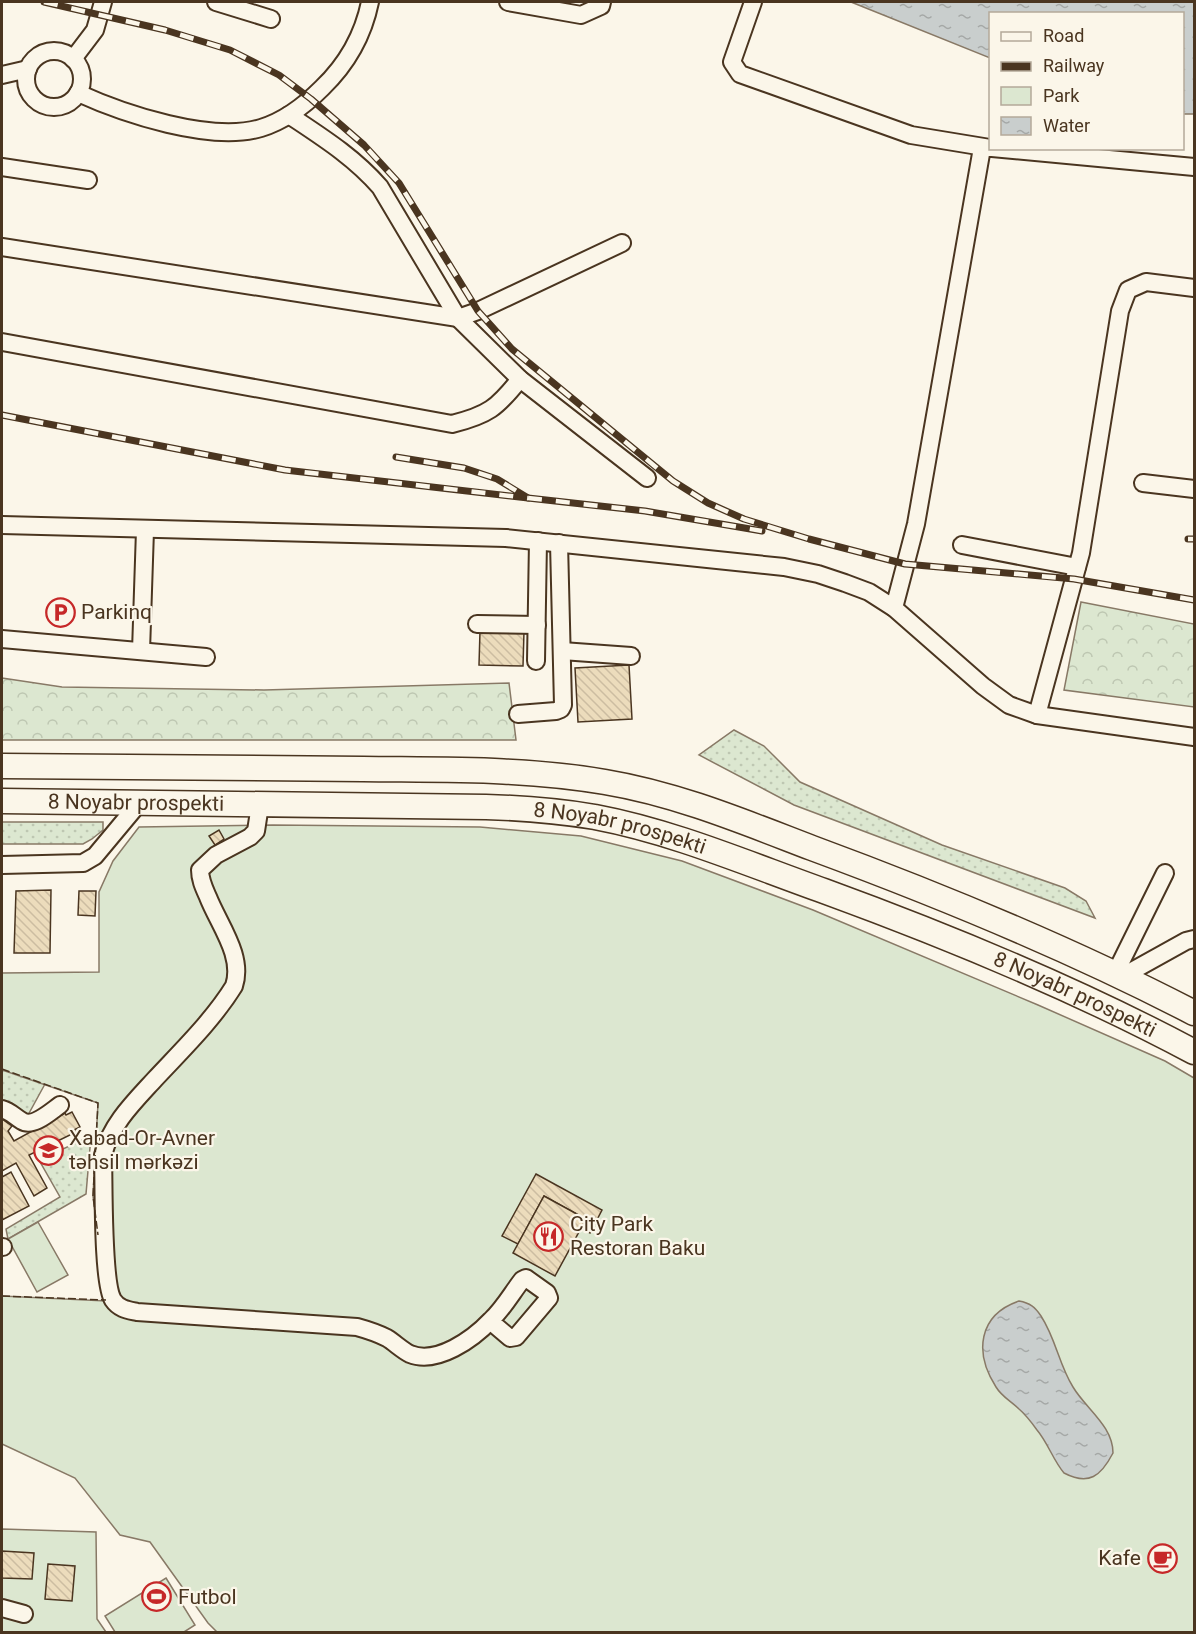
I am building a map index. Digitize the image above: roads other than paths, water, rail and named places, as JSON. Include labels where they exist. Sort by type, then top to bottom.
[{"type":"highway","name":"8 Noyabr prospekti","points":[[2,766],[488,771],[577,777],[609,782],[692,803],[879,873],[1120,974],[1194,1013]]},
{"type":"highway","name":"8 Noyabr prospekti","points":[[2,801],[528,809],[596,818],[677,838],[862,905],[1077,993],[1194,1052]]},
{"type":"street","points":[[73,59],[95,30],[103,2]]},
{"type":"street","points":[[216,2],[271,19]]},
{"type":"street","points":[[78,93],[118,110],[203,131],[232,132],[260,128],[289,115],[311,99],[332,78],[351,54],[372,2]]},
{"type":"street","points":[[508,2],[581,15],[601,6],[602,2]]},
{"type":"street","points":[[753,2],[732,62],[740,74],[911,135],[988,148],[916,524],[894,608]]},
{"type":"street","points":[[48,52],[66,54],[73,59],[81,75],[78,93],[64,105],[55,107],[46,106],[31,96],[26,78],[28,69],[39,56],[48,52]]},
{"type":"street","points":[[2,75],[28,69]]},
{"type":"street","points":[[289,115],[345,153],[380,187],[458,318],[520,379],[647,478]]},
{"type":"street","points":[[1010,150],[1194,167]]},
{"type":"street","points":[[2,167],[88,180]]},
{"type":"street","points":[[2,247],[458,318],[478,311],[622,243]]},
{"type":"street","points":[[1037,715],[1077,567],[1120,311],[1128,290],[1146,282],[1194,288]]},
{"type":"street","points":[[2,342],[452,424],[479,417],[504,399],[520,379]]},
{"type":"street","points":[[1143,483],[1194,489]]},
{"type":"street","points":[[2,525],[447,536],[538,541],[784,567],[818,574],[869,592],[894,608],[983,686],[1009,705],[1037,715],[1194,737]]},
{"type":"street","points":[[141,651],[145,530]]},
{"type":"street","points":[[536,661],[538,541]]},
{"type":"street","points":[[518,714],[556,711],[563,705],[559,543]]},
{"type":"street","points":[[962,544],[1077,567]]},
{"type":"street","points":[[477,624],[537,625]]},
{"type":"street","points":[[2,639],[206,657]]},
{"type":"street","points":[[562,651],[631,656]]},
{"type":"street","points":[[2,865],[82,863],[95,856],[140,802]]},
{"type":"street","points":[[260,805],[255,831],[250,837],[216,855],[200,870],[202,884],[234,954],[237,976],[234,986],[189,1042],[129,1107],[113,1128],[107,1141],[103,1155],[106,1260],[112,1299],[121,1308],[137,1312],[357,1327],[373,1331],[409,1354],[424,1357],[457,1346],[490,1322]]},
{"type":"street","points":[[1120,974],[1165,873]]},
{"type":"street","points":[[1120,974],[1194,939]]},
{"type":"street","points":[[2,1109],[7,1110],[24,1123],[32,1123],[60,1105]]},
{"type":"street","points":[[2,1608],[24,1614]]},
{"type":"water","points":[[851,2],[1194,2],[1194,114],[1184,114],[1184,12],[989,12],[989,58]]},
{"type":"water","points":[[1019,1301],[1037,1310],[1073,1387],[1109,1434],[1113,1453],[1104,1468],[1093,1476],[1081,1479],[1064,1473],[1033,1425],[1022,1411],[1001,1394],[989,1374],[983,1349],[988,1325],[1005,1307]]},
{"type":"railway","points":[[44,2],[165,30],[230,50],[279,75],[311,99],[364,145],[399,183],[478,311],[512,349],[673,481],[708,503],[744,519],[905,564],[1074,579],[1194,600]]},
{"type":"railway","points":[[2,415],[285,470],[528,498]]},
{"type":"railway","points":[[396,457],[464,468],[497,479],[528,498],[645,511],[762,531]]},
{"type":"railway","points":[[1188,539],[1194,539]]},
{"type":"place","name":"Parkinq","points":[[60,612]]},
{"type":"place","name":"Xabad-Or-Avner təhsil mərkəzi","points":[[48,1150]]},
{"type":"place","name":"City Park Restoran Baku","points":[[549,1236]]},
{"type":"place","name":"Kafe","points":[[1162,1558]]},
{"type":"place","name":"Futbol","points":[[157,1597]]}]
